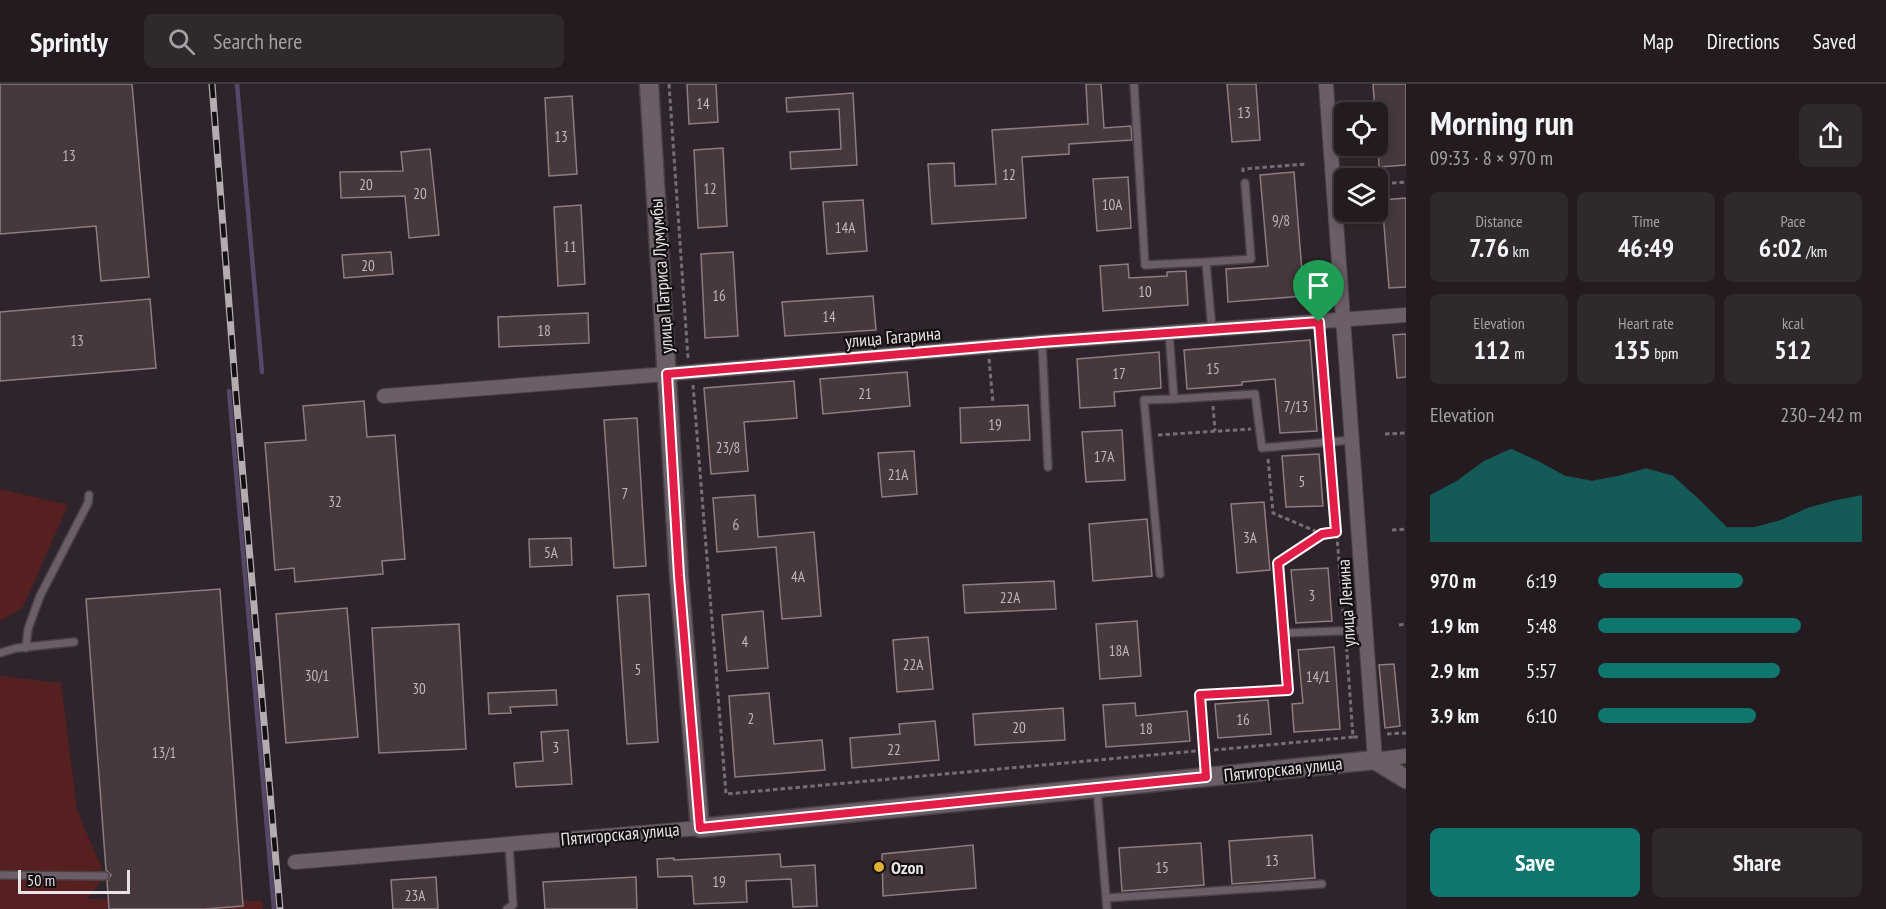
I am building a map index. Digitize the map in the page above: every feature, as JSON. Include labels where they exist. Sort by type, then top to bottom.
[{"type":"street","name":"улица Патриса Лумумбы","points":[[649,84],[679,576],[700,828]]},
{"type":"street","name":"улица Ленина","points":[[1326,84],[1375,760]]},
{"type":"street","name":"улица Гагарина","points":[[384,396],[1042,342],[1406,315]]},
{"type":"street","points":[[1375,760],[1406,756]]},
{"type":"street","name":"Пятигорская улица","points":[[295,862],[700,828],[1375,760]]},
{"type":"street","points":[[1375,760],[1406,779]]},
{"type":"lane","points":[[1134,84],[1145,265],[1251,259],[1245,183]]},
{"type":"lane","points":[[1206,262],[1212,330]]},
{"type":"lane","points":[[1169,333],[1174,399]]},
{"type":"lane","points":[[1042,342],[1048,467]]},
{"type":"lane","points":[[1160,574],[1144,400],[1255,394],[1262,448],[1352,440]]},
{"type":"lane","points":[[27,648],[28,629],[40,596],[88,503],[89,495]]},
{"type":"lane","points":[[1206,777],[1200,695],[1288,690],[1284,633],[1366,630]]},
{"type":"lane","points":[[0,653],[74,642]]},
{"type":"lane","points":[[1097,788],[1107,909]]},
{"type":"lane","points":[[507,909],[513,905],[509,844]]},
{"type":"lane","points":[[0,875],[105,876]]},
{"type":"lane","points":[[1106,898],[1322,884]]},
{"type":"path","points":[[669,84],[726,794],[1406,733]]},
{"type":"path","points":[[1245,183],[1243,169],[1306,164]]},
{"type":"path","points":[[1388,183],[1406,182]]},
{"type":"path","points":[[1319,322],[1353,737]]},
{"type":"path","points":[[987,347],[993,403]]},
{"type":"path","points":[[1212,397],[1215,431]]},
{"type":"path","points":[[1148,436],[1259,428]]},
{"type":"path","points":[[1385,434],[1406,433]]},
{"type":"path","points":[[1267,448],[1274,513],[1322,534]]},
{"type":"path","points":[[1392,530],[1406,529]]},
{"type":"path","points":[[1284,633],[1278,563],[1322,534],[1336,532]]},
{"type":"path","points":[[1399,625],[1406,624]]},
{"type":"shaded area","points":[[0,489],[68,505],[23,607],[0,621]]},
{"type":"shaded area","points":[[0,676],[61,683],[77,810],[105,876],[87,899],[262,901],[263,909],[0,909]]},
{"type":"building","points":[[0,84],[132,84],[149,277],[101,281],[96,226],[0,234]]},
{"type":"building","points":[[687,84],[716,84],[718,122],[689,124]]},
{"type":"building","points":[[1086,84],[1101,84],[1104,128],[1131,126],[1132,140],[1069,144],[1069,154],[1022,157],[1026,218],[932,224],[928,164],[954,163],[955,186],[996,184],[992,130],[1088,124]]},
{"type":"building","points":[[1227,84],[1256,84],[1260,140],[1232,142]]},
{"type":"building","points":[[1373,84],[1406,84],[1406,165],[1379,167],[1379,156],[1388,156],[1388,102],[1374,102]]},
{"type":"building","points":[[853,93],[857,165],[791,169],[790,152],[841,149],[839,109],[787,112],[786,98]]},
{"type":"building","points":[[572,96],[577,174],[549,176],[545,98]]},
{"type":"building","points":[[723,148],[727,226],[698,228],[694,150]]},
{"type":"building","points":[[430,149],[439,235],[409,238],[405,196],[341,198],[340,172],[403,171],[401,152]]},
{"type":"building","points":[[1294,172],[1304,296],[1228,302],[1226,269],[1268,266],[1260,175]]},
{"type":"building","points":[[1128,177],[1131,228],[1097,231],[1093,179]]},
{"type":"building","points":[[1406,198],[1406,287],[1389,288],[1384,222],[1388,222],[1388,200]]},
{"type":"building","points":[[863,200],[867,251],[827,254],[823,202]]},
{"type":"building","points":[[581,205],[585,284],[558,286],[554,207]]},
{"type":"building","points":[[391,252],[393,274],[344,278],[342,255]]},
{"type":"building","points":[[733,252],[738,336],[705,338],[701,254]]},
{"type":"building","points":[[1128,264],[1129,278],[1167,276],[1167,272],[1186,271],[1188,305],[1103,311],[1100,266]]},
{"type":"building","points":[[873,296],[876,330],[785,336],[782,302]]},
{"type":"building","points":[[150,299],[156,368],[0,381],[0,312]]},
{"type":"building","points":[[588,313],[589,343],[499,347],[498,317]]},
{"type":"building","points":[[1406,334],[1406,377],[1397,378],[1393,335]]},
{"type":"building","points":[[1310,340],[1317,431],[1280,433],[1275,379],[1242,382],[1242,385],[1187,389],[1184,350]]},
{"type":"building","points":[[1159,352],[1161,388],[1114,392],[1115,406],[1080,408],[1077,359]]},
{"type":"building","points":[[907,372],[910,406],[823,414],[820,379]]},
{"type":"building","points":[[794,381],[797,418],[744,422],[748,471],[711,474],[704,388]]},
{"type":"building","points":[[364,401],[367,437],[395,435],[405,559],[382,561],[383,574],[295,582],[294,568],[275,570],[265,443],[306,440],[303,406]]},
{"type":"building","points":[[1028,405],[1030,440],[961,443],[960,408]]},
{"type":"building","points":[[637,418],[646,566],[614,568],[604,420]]},
{"type":"building","points":[[1122,430],[1125,480],[1086,482],[1082,432]]},
{"type":"building","points":[[914,451],[917,494],[882,497],[878,453]]},
{"type":"building","points":[[1319,454],[1323,506],[1286,507],[1282,456]]},
{"type":"building","points":[[755,495],[758,537],[814,532],[821,616],[782,619],[776,547],[717,552],[713,498]]},
{"type":"building","points":[[1264,502],[1270,570],[1237,573],[1231,504]]},
{"type":"building","points":[[1147,519],[1152,576],[1093,581],[1089,524]]},
{"type":"building","points":[[571,538],[572,565],[530,567],[529,539]]},
{"type":"building","points":[[1328,568],[1332,621],[1296,623],[1291,570]]},
{"type":"building","points":[[1054,581],[1056,609],[965,613],[963,585]]},
{"type":"building","points":[[220,589],[243,906],[205,909],[109,909],[107,881],[111,875],[106,870],[86,599]]},
{"type":"building","points":[[649,594],[658,742],[627,744],[617,596]]},
{"type":"building","points":[[347,608],[358,737],[286,743],[276,614]]},
{"type":"building","points":[[763,611],[768,668],[727,671],[722,615]]},
{"type":"building","points":[[1137,621],[1141,676],[1100,679],[1096,624]]},
{"type":"building","points":[[459,624],[466,749],[379,753],[372,628]]},
{"type":"building","points":[[928,637],[933,689],[897,692],[893,640]]},
{"type":"building","points":[[1334,647],[1340,729],[1294,732],[1292,704],[1303,703],[1298,650]]},
{"type":"building","points":[[1394,664],[1400,726],[1385,728],[1379,665]]},
{"type":"building","points":[[556,690],[557,705],[510,707],[511,713],[489,714],[488,693]]},
{"type":"building","points":[[769,693],[774,744],[822,740],[825,770],[735,777],[729,696]]},
{"type":"building","points":[[1268,700],[1271,734],[1218,738],[1215,704]]},
{"type":"building","points":[[1135,703],[1136,716],[1187,711],[1190,741],[1106,747],[1103,705]]},
{"type":"building","points":[[1063,708],[1065,740],[975,745],[973,714]]},
{"type":"building","points":[[935,721],[939,760],[852,768],[850,738],[900,734],[899,724]]},
{"type":"building","points":[[568,730],[572,784],[516,787],[514,763],[543,761],[541,732]]},
{"type":"building","points":[[1312,835],[1315,878],[1232,884],[1229,841]]},
{"type":"building","points":[[1201,843],[1204,885],[1122,891],[1119,848]]},
{"type":"building","points":[[973,845],[976,888],[883,896],[882,854]]},
{"type":"building","points":[[780,854],[781,867],[815,865],[817,906],[793,907],[791,879],[746,881],[747,902],[694,904],[692,876],[658,877],[657,859]]},
{"type":"building","points":[[436,877],[438,909],[393,909],[391,880]]},
{"type":"building","points":[[636,877],[637,909],[545,909],[543,882]]},
{"type":"waterway","points":[[237,84],[262,372]]},
{"type":"waterway","points":[[229,391],[274,909]]},
{"type":"railway","points":[[212,84],[280,909]]},
{"type":"place","name":"Ozon","points":[[879,867]]},
{"type":"route","points":[[1319,322],[1336,532],[1322,534],[1278,563],[1288,690],[1200,695],[1206,777],[700,828],[679,576],[667,374],[1042,342],[1319,322]]}]
